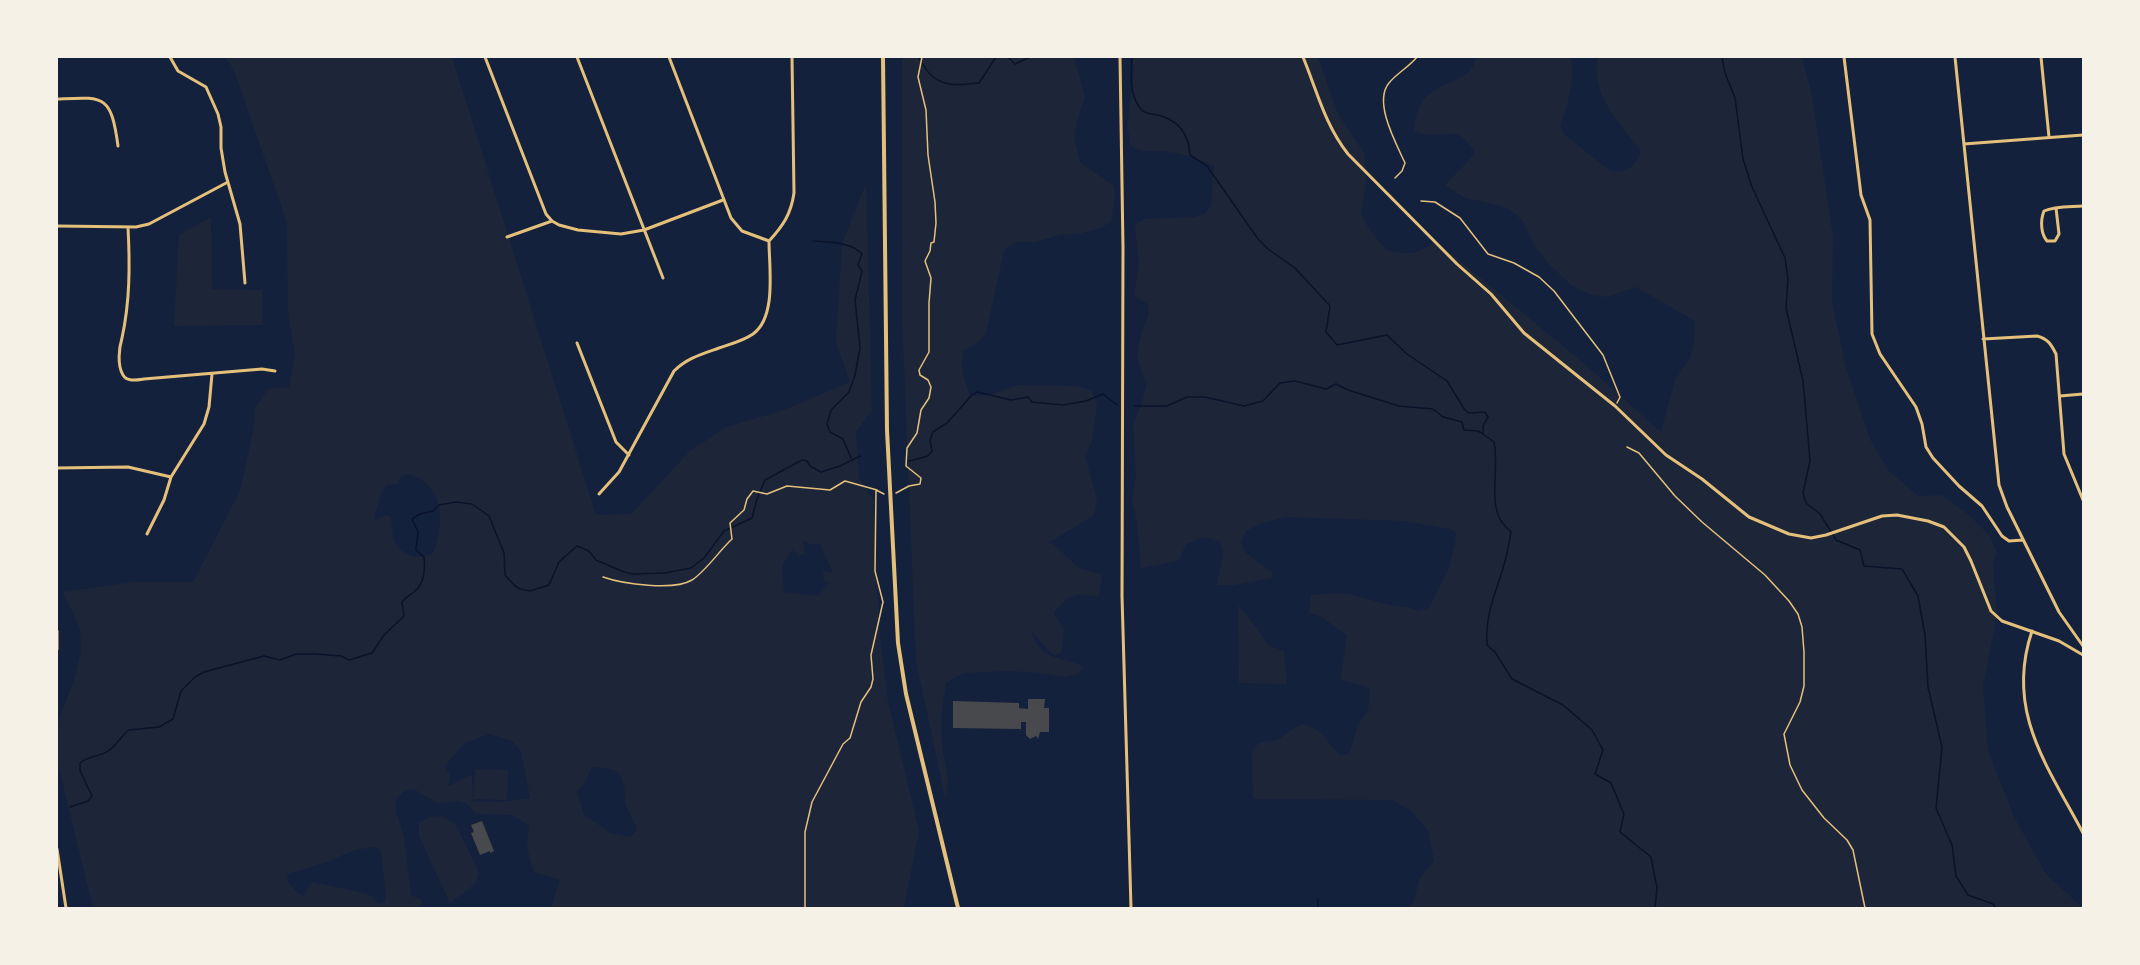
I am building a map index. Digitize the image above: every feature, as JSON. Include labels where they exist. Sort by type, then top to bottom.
[{"type":"main road","points":[[883,57],[887,430],[900,653],[906,694],[958,908]]},
{"type":"street","points":[[170,57],[178,70],[206,87],[221,127],[221,148],[240,224],[245,283]]},
{"type":"street","points":[[485,57],[546,214],[552,221],[560,225],[599,233],[621,234],[644,230],[723,200]]},
{"type":"street","points":[[577,57],[663,278]]},
{"type":"street","points":[[669,57],[731,218],[742,231],[769,241]]},
{"type":"street","points":[[599,494],[620,472],[668,381],[684,362],[745,339],[763,324],[768,313],[769,241],[785,222],[792,206],[794,193],[792,57]]},
{"type":"street","points":[[1120,57],[1124,438],[1122,596],[1131,908]]},
{"type":"street","points":[[1303,57],[1326,119],[1337,140],[1348,154],[1457,264],[1491,294],[1524,333],[1615,406],[1666,455],[1702,479],[1749,517],[1772,528],[1802,537],[1826,535],[1871,519],[1897,515],[1919,518],[1944,527],[1964,547],[1991,611],[2002,621],[2059,641],[2083,655]]},
{"type":"street","points":[[1844,57],[1862,195],[1869,220],[1872,334],[1880,354],[1916,406],[1926,447],[1933,458],[1959,486],[1982,506],[2008,542],[2024,540]]},
{"type":"street","points":[[1955,57],[1999,484],[2059,612],[2083,646]]},
{"type":"street","points":[[2041,57],[2049,137]]},
{"type":"street","points":[[57,99],[96,98],[105,103],[112,117],[118,146]]},
{"type":"street","points":[[1964,144],[2083,135]]},
{"type":"street","points":[[57,226],[128,227],[149,224],[228,182]]},
{"type":"street","points":[[2056,208],[2059,234],[2055,241],[2048,241],[2043,235],[2042,216],[2047,209],[2056,208],[2083,206]]},
{"type":"street","points":[[507,237],[552,221]]},
{"type":"street","points":[[128,227],[130,268],[126,318],[119,348],[122,374],[131,380],[262,369],[275,371]]},
{"type":"street","points":[[1983,339],[2037,336],[2046,338],[2051,344],[2056,354],[2064,454],[2083,500]]},
{"type":"street","points":[[578,343],[616,442],[629,455]]},
{"type":"street","points":[[147,534],[164,500],[171,477],[204,424],[209,407],[212,373]]},
{"type":"street","points":[[2060,396],[2083,394]]},
{"type":"street","points":[[57,468],[128,466],[171,477]]},
{"type":"street","points":[[57,631],[57,650]]},
{"type":"street","points":[[2032,631],[2026,650],[2024,671],[2027,717],[2032,736],[2043,759],[2083,833]]},
{"type":"street","points":[[57,849],[66,908]]},
{"type":"path","points":[[603,577],[639,585],[686,583],[696,577],[732,539],[730,523],[741,514],[753,491],[767,494],[787,486],[830,490],[845,481],[876,490],[890,497],[909,486],[920,484],[921,478],[906,466],[907,448],[917,433],[921,410],[929,398],[931,387],[928,381],[920,375],[919,370],[929,352],[931,278],[925,261],[931,243],[934,242],[936,223],[934,186],[928,155],[926,110],[918,77],[922,57]]},
{"type":"path","points":[[1395,178],[1402,171],[1405,163],[1386,121],[1385,91],[1388,84],[1417,57]]},
{"type":"path","points":[[1421,201],[1435,202],[1460,218],[1488,254],[1514,263],[1539,277],[1554,291],[1603,355],[1620,396],[1615,406]]},
{"type":"path","points":[[1627,447],[1639,453],[1675,496],[1702,522],[1765,575],[1798,614],[1802,627],[1804,686],[1800,702],[1784,734],[1790,765],[1802,790],[1824,819],[1847,840],[1853,850],[1864,908]]},
{"type":"path","points":[[805,908],[805,832],[812,802],[843,744],[850,738],[861,702],[873,679],[871,655],[883,602],[875,571],[876,490]]},
{"type":"shaded area","points":[[225,57],[452,57],[596,515],[631,514],[690,451],[726,427],[781,411],[850,382],[836,343],[842,244],[866,183],[872,410],[856,432],[859,478],[874,501],[879,627],[888,701],[919,831],[904,908],[551,908],[560,880],[534,872],[527,849],[529,825],[512,815],[477,814],[466,803],[456,801],[438,803],[415,790],[407,789],[395,800],[396,812],[404,836],[411,895],[422,900],[420,908],[93,908],[57,760],[57,726],[81,652],[80,629],[63,592],[133,582],[193,582],[240,491],[254,427],[255,408],[268,389],[289,387],[295,355],[288,313],[287,223],[234,70]],"holes":[[[408,474],[420,479],[435,495],[440,517],[433,553],[420,557],[408,555],[395,542],[390,516],[385,515],[377,520],[374,518],[381,493],[386,485],[397,484],[401,476]],[[803,541],[820,544],[833,573],[823,571],[824,580],[829,583],[818,596],[784,592],[782,566],[793,548],[798,556],[805,554]],[[489,734],[513,741],[521,752],[530,798],[500,802],[473,801],[472,775],[448,786],[450,775],[444,767],[465,743]],[[592,767],[616,771],[622,779],[626,806],[637,830],[631,837],[610,833],[584,814],[577,791],[584,784]],[[374,847],[381,850],[385,902],[378,904],[373,897],[365,893],[311,882],[304,896],[287,881],[288,874],[327,862],[355,850]]]},
{"type":"shaded area","points":[[902,57],[1074,57],[1085,97],[1074,138],[1080,162],[1114,186],[1115,197],[1111,221],[1101,228],[1035,242],[1015,242],[1004,251],[986,333],[978,342],[963,351],[963,374],[971,396],[990,395],[1018,385],[1077,386],[1092,391],[1097,404],[1092,441],[1085,456],[1097,499],[1094,515],[1048,543],[1052,543],[1079,568],[1102,575],[1099,597],[1084,594],[1073,596],[1068,598],[1054,613],[1064,630],[1061,654],[1055,655],[1048,650],[1030,630],[1035,641],[1045,653],[1083,666],[1079,674],[1064,677],[1008,671],[963,673],[946,683],[941,716],[942,745],[948,779],[946,802],[916,661],[902,317]]},
{"type":"shaded area","points":[[1131,57],[1318,57],[1338,114],[1365,154],[1366,182],[1361,213],[1368,227],[1386,250],[1412,253],[1436,241],[1580,360],[1661,432],[1675,380],[1690,358],[1694,343],[1695,321],[1636,287],[1607,297],[1591,295],[1571,285],[1548,263],[1536,248],[1522,220],[1508,208],[1463,197],[1445,185],[1475,154],[1475,150],[1459,134],[1427,135],[1414,131],[1418,112],[1425,99],[1434,91],[1464,75],[1472,68],[1476,57],[1571,57],[1571,84],[1560,126],[1564,134],[1609,170],[1620,171],[1630,168],[1641,151],[1616,119],[1603,96],[1598,84],[1598,57],[1802,57],[1812,97],[1833,236],[1832,301],[1845,364],[1871,441],[1888,470],[1918,496],[1942,495],[1968,514],[1988,534],[1997,552],[1993,563],[1997,615],[1983,686],[1988,750],[2014,817],[2046,874],[2083,908],[1406,908],[1413,902],[1420,878],[1434,861],[1428,830],[1411,811],[1392,800],[1253,799],[1252,752],[1258,744],[1277,740],[1302,724],[1322,734],[1342,756],[1350,752],[1358,724],[1368,710],[1370,690],[1365,686],[1343,681],[1341,677],[1347,635],[1320,616],[1309,613],[1311,595],[1344,593],[1418,611],[1429,608],[1449,568],[1457,534],[1451,529],[1404,521],[1286,517],[1261,523],[1246,531],[1241,543],[1246,553],[1272,572],[1273,578],[1235,585],[1217,585],[1223,553],[1220,541],[1204,537],[1186,544],[1177,561],[1141,568],[1137,520],[1132,503],[1136,475],[1133,425],[1147,383],[1140,368],[1138,350],[1149,312],[1148,305],[1134,295],[1139,263],[1135,228],[1138,222],[1144,219],[1194,217],[1205,214],[1211,205],[1214,166],[1180,154],[1145,151],[1131,146],[1127,126],[1134,72]]},
{"type":"shaded area","points":[[211,217],[212,289],[262,290],[262,325],[174,326],[179,235]]},
{"type":"shaded area","points":[[1238,605],[1268,645],[1284,651],[1287,684],[1239,683]]},
{"type":"shaded area","points":[[475,769],[508,770],[507,800],[474,799]]},
{"type":"shaded area","points":[[442,816],[456,825],[479,872],[475,884],[450,903],[419,836],[419,823],[429,817]]},
{"type":"building","points":[[1028,699],[1045,699],[1044,708],[1049,708],[1049,732],[1040,732],[1038,739],[1036,736],[1030,739],[1026,735],[1026,722],[1021,722],[1021,729],[953,728],[953,701],[1019,703],[1019,708],[1028,709]]},
{"type":"building","points":[[482,821],[494,851],[480,855],[471,833],[474,832],[471,825]]},
{"type":"waterway","points":[[918,57],[934,78],[959,85],[979,83],[996,57]]},
{"type":"waterway","points":[[1008,57],[1015,64],[1030,57]]},
{"type":"waterway","points":[[1132,57],[1132,90],[1142,111],[1168,119],[1179,126],[1186,136],[1190,155],[1207,166],[1258,239],[1295,268],[1330,306],[1326,332],[1337,345],[1387,335],[1407,354],[1447,381],[1465,410],[1469,413],[1485,412],[1488,417],[1483,426],[1483,434],[1494,442],[1496,509],[1501,521],[1511,532],[1490,611],[1487,645],[1495,652],[1512,679],[1563,705],[1592,730],[1603,750],[1595,774],[1611,783],[1624,814],[1620,832],[1651,857],[1657,888],[1655,908]]},
{"type":"waterway","points":[[1722,57],[1725,73],[1735,98],[1743,159],[1752,187],[1785,258],[1788,279],[1786,308],[1803,381],[1808,437],[1810,461],[1803,493],[1806,503],[1820,514],[1836,540],[1860,550],[1864,566],[1902,569],[1918,596],[1925,635],[1928,687],[1942,747],[1936,808],[1952,845],[1956,876],[1968,895],[1993,904],[1996,908]]},
{"type":"waterway","points":[[813,241],[846,245],[862,254],[858,265],[862,271],[855,300],[860,348],[855,375],[849,392],[831,410],[827,424],[830,432],[843,439],[851,458]]},
{"type":"waterway","points":[[1134,406],[1167,406],[1187,397],[1205,397],[1244,406],[1263,401],[1280,383],[1295,381],[1326,389],[1336,384],[1399,406],[1433,409],[1443,417],[1462,422],[1464,430],[1478,431],[1483,434]]},
{"type":"waterway","points":[[909,461],[928,456],[932,451],[930,440],[933,432],[947,423],[977,392],[1011,400],[1028,397],[1032,402],[1063,405],[1086,401],[1103,394],[1117,405]]},
{"type":"waterway","points":[[70,807],[88,801],[92,796],[80,771],[80,763],[108,751],[129,730],[159,727],[173,719],[181,691],[195,677],[204,672],[264,656],[280,660],[296,654],[315,654],[341,656],[349,660],[372,653],[384,635],[404,616],[402,602],[418,588],[422,580],[424,557],[416,550],[418,532],[412,519],[420,514],[433,511],[439,505],[456,502],[472,504],[489,516],[504,553],[505,575],[515,586],[530,591],[549,585],[559,562],[577,546],[589,551],[596,560],[633,574],[665,573],[691,568],[704,558],[724,531],[752,518],[765,480],[802,460],[807,461],[810,466],[821,472],[860,456]]},
{"type":"waterway","points":[[1318,899],[1318,908]]}]
